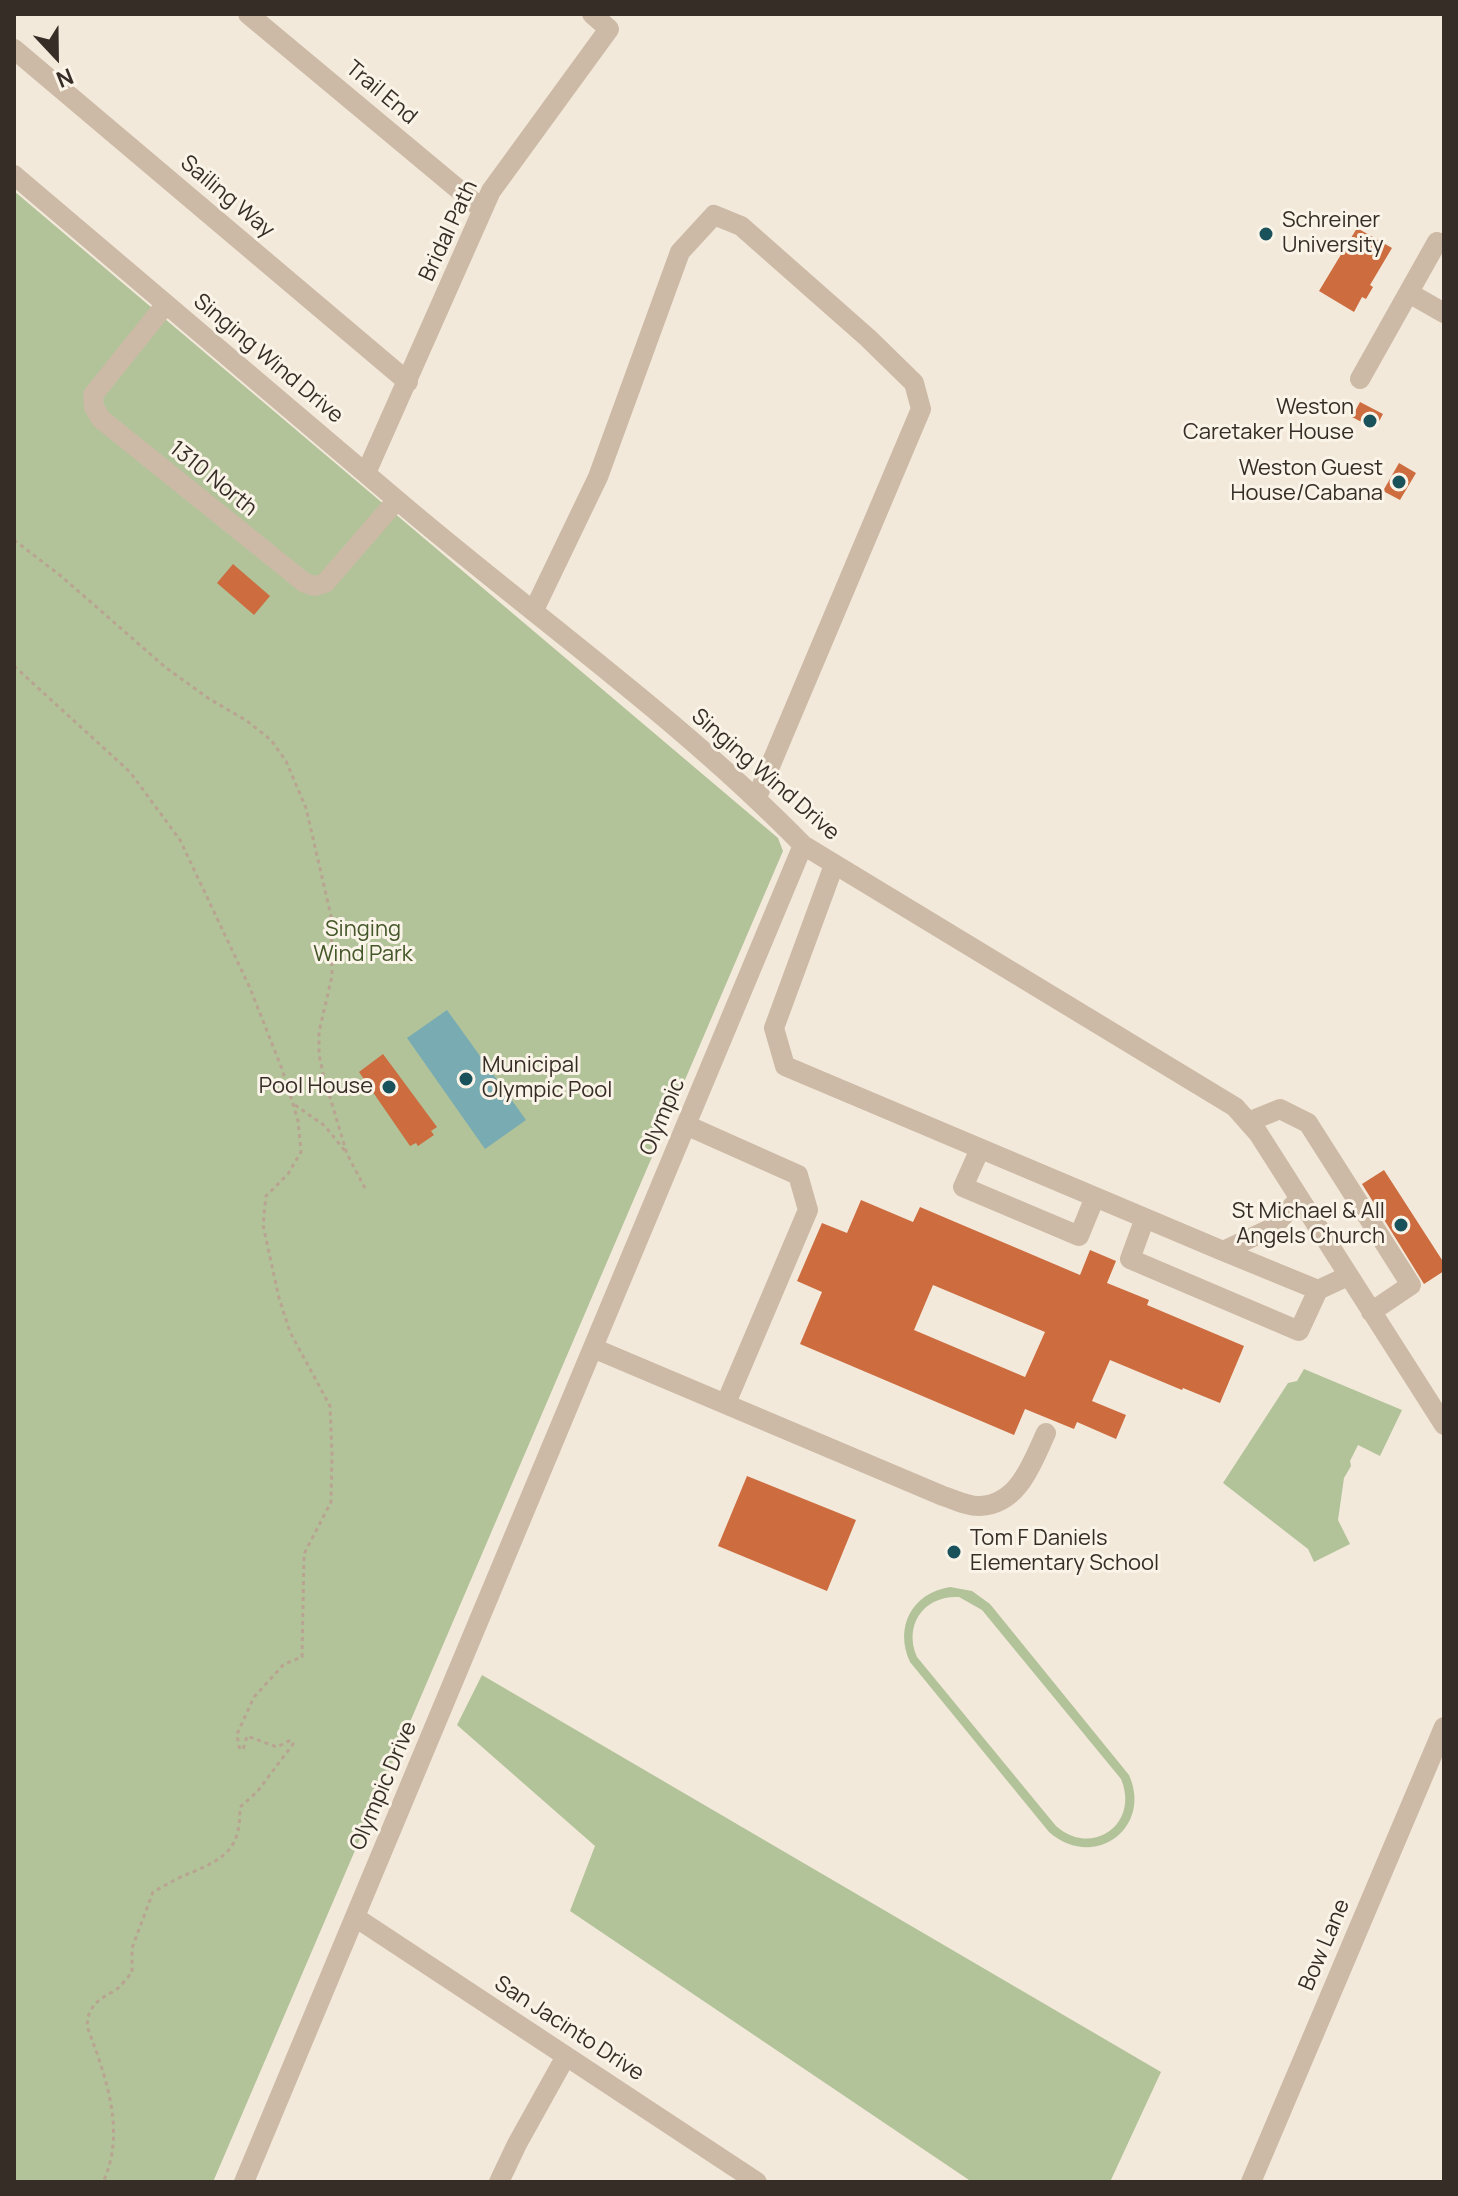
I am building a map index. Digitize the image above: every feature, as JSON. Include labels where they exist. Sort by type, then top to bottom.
[{"type":"street","name":"Trail End","points":[[248,14],[482,209]]},
{"type":"street","name":"Bridal Path","points":[[366,473],[491,191],[609,29],[592,14]]},
{"type":"street","name":"Sailing Way","points":[[14,49],[408,382]]},
{"type":"street","name":"Singing Wind Drive","points":[[14,175],[397,500],[757,797],[803,845],[1235,1107],[1258,1133],[1371,1312],[1437,1398],[1444,1425]]},
{"type":"street","points":[[534,610],[598,477],[680,252],[714,215],[741,226],[868,338],[914,383],[921,409],[757,797]]},
{"type":"street","points":[[1360,379],[1437,242]]},
{"type":"street","points":[[1409,293],[1444,313]]},
{"type":"street","name":"1310 North","points":[[166,304],[93,395],[94,407],[101,419],[305,583],[315,586],[325,583],[397,500]]},
{"type":"street","name":"Olympic","points":[[568,1408],[803,845]]},
{"type":"street","points":[[834,865],[774,1028],[785,1066],[1318,1290]]},
{"type":"street","points":[[1248,1122],[1280,1109],[1308,1123],[1411,1285],[1371,1312]]},
{"type":"street","points":[[686,1125],[798,1175],[808,1210],[726,1403]]},
{"type":"street","points":[[980,1149],[963,1187],[1079,1236],[1095,1197]]},
{"type":"street","points":[[1223,1251],[1272,1228],[1299,1199]]},
{"type":"street","points":[[1145,1218],[1130,1259],[1299,1331],[1318,1290],[1348,1276]]},
{"type":"street","points":[[593,1348],[943,1496],[979,1507],[1004,1498],[1021,1484],[1046,1433]]},
{"type":"street","name":"Olympic Drive","points":[[244,2182],[568,1408]]},
{"type":"street","name":"Bow Lane","points":[[1251,2182],[1444,1727]]},
{"type":"street","name":"San Jacinto Drive","points":[[355,1917],[757,2182]]},
{"type":"street","points":[[499,2182],[566,2056]]},
{"type":"path","points":[[14,540],[61,576],[165,667],[271,740],[286,761],[306,808],[331,916],[332,976],[319,1032],[319,1054],[347,1154]]},
{"type":"path","points":[[14,666],[130,772],[180,840],[250,988],[293,1104],[301,1152],[288,1174],[266,1196],[263,1225],[290,1332],[330,1406],[331,1502],[304,1554],[302,1657],[284,1664],[254,1697],[237,1734],[239,1747],[243,1750],[247,1736],[277,1747],[291,1740],[293,1744],[257,1792],[240,1807],[240,1830],[233,1848],[214,1864],[153,1892],[132,1948],[132,1972],[116,1990],[95,2002],[88,2016],[87,2026],[99,2059],[114,2137],[110,2167],[103,2182]]},
{"type":"path","points":[[293,1104],[325,1126],[347,1154],[366,1190]]},
{"type":"green space","name":"Singing Wind Park","points":[[14,191],[778,838],[783,851],[213,2182],[14,2182]]},
{"type":"green space","points":[[1304,1369],[1402,1410],[1380,1456],[1358,1445],[1350,1461],[1351,1466],[1344,1478],[1338,1520],[1350,1544],[1314,1562],[1308,1549],[1223,1483],[1288,1383],[1297,1381]]},
{"type":"green space","points":[[950,1587],[972,1591],[990,1604],[1129,1775],[1134,1795],[1133,1812],[1126,1827],[1114,1838],[1100,1845],[1083,1847],[1066,1843],[1049,1832],[910,1662],[904,1636],[906,1624],[916,1604]],"holes":[[[959,1597],[982,1610],[1121,1779],[1125,1795],[1124,1810],[1109,1831],[1097,1837],[1084,1838],[1070,1835],[1056,1826],[917,1657],[913,1645],[915,1623],[927,1607],[936,1601]]]},
{"type":"green space","points":[[482,1675],[1161,2072],[1110,2182],[972,2182],[570,1911],[595,1846],[457,1725]]},
{"type":"water","name":"Municipal Olympic Pool","points":[[447,1010],[526,1120],[485,1149],[407,1038]]},
{"type":"building","points":[[1357,228],[1392,248],[1370,285],[1373,287],[1366,299],[1362,297],[1354,312],[1319,291]]},
{"type":"building","name":"Weston Caretaker House","points":[[1360,402],[1383,414],[1375,429],[1352,417]]},
{"type":"building","name":"Weston Guest House/Cabana","points":[[1399,463],[1416,473],[1400,500],[1383,491]]},
{"type":"building","points":[[233,564],[270,596],[254,615],[217,583]]},
{"type":"building","name":"Pool House","points":[[383,1054],[437,1127],[431,1131],[434,1135],[418,1146],[416,1143],[410,1146],[359,1072]]},
{"type":"building","name":"St Michael & All Angels Church","points":[[1384,1170],[1444,1263],[1444,1271],[1424,1284],[1362,1184]]},
{"type":"building","points":[[861,1200],[913,1222],[920,1207],[1080,1275],[1090,1250],[1116,1261],[1107,1283],[1149,1300],[1147,1305],[1244,1346],[1220,1403],[1110,1360],[1092,1401],[1126,1415],[1116,1439],[1077,1422],[1074,1429],[1025,1409],[1014,1435],[800,1344],[822,1292],[797,1281],[822,1223],[847,1233]],"holes":[[[933,1285],[1045,1332],[1025,1377],[914,1330]]]},
{"type":"building","points":[[747,1476],[856,1520],[827,1591],[718,1546]]},
{"type":"place","name":"Schreiner University","points":[[1266,234]]},
{"type":"place","name":"Weston Caretaker House","points":[[1370,421]]},
{"type":"place","name":"Weston Guest House/Cabana","points":[[1399,482]]},
{"type":"place","name":"Municipal Olympic Pool","points":[[466,1079]]},
{"type":"place","name":"Pool House","points":[[389,1087]]},
{"type":"place","name":"St Michael & All Angels Church","points":[[1401,1225]]},
{"type":"place","name":"Tom F Daniels Elementary School","points":[[954,1552]]}]
